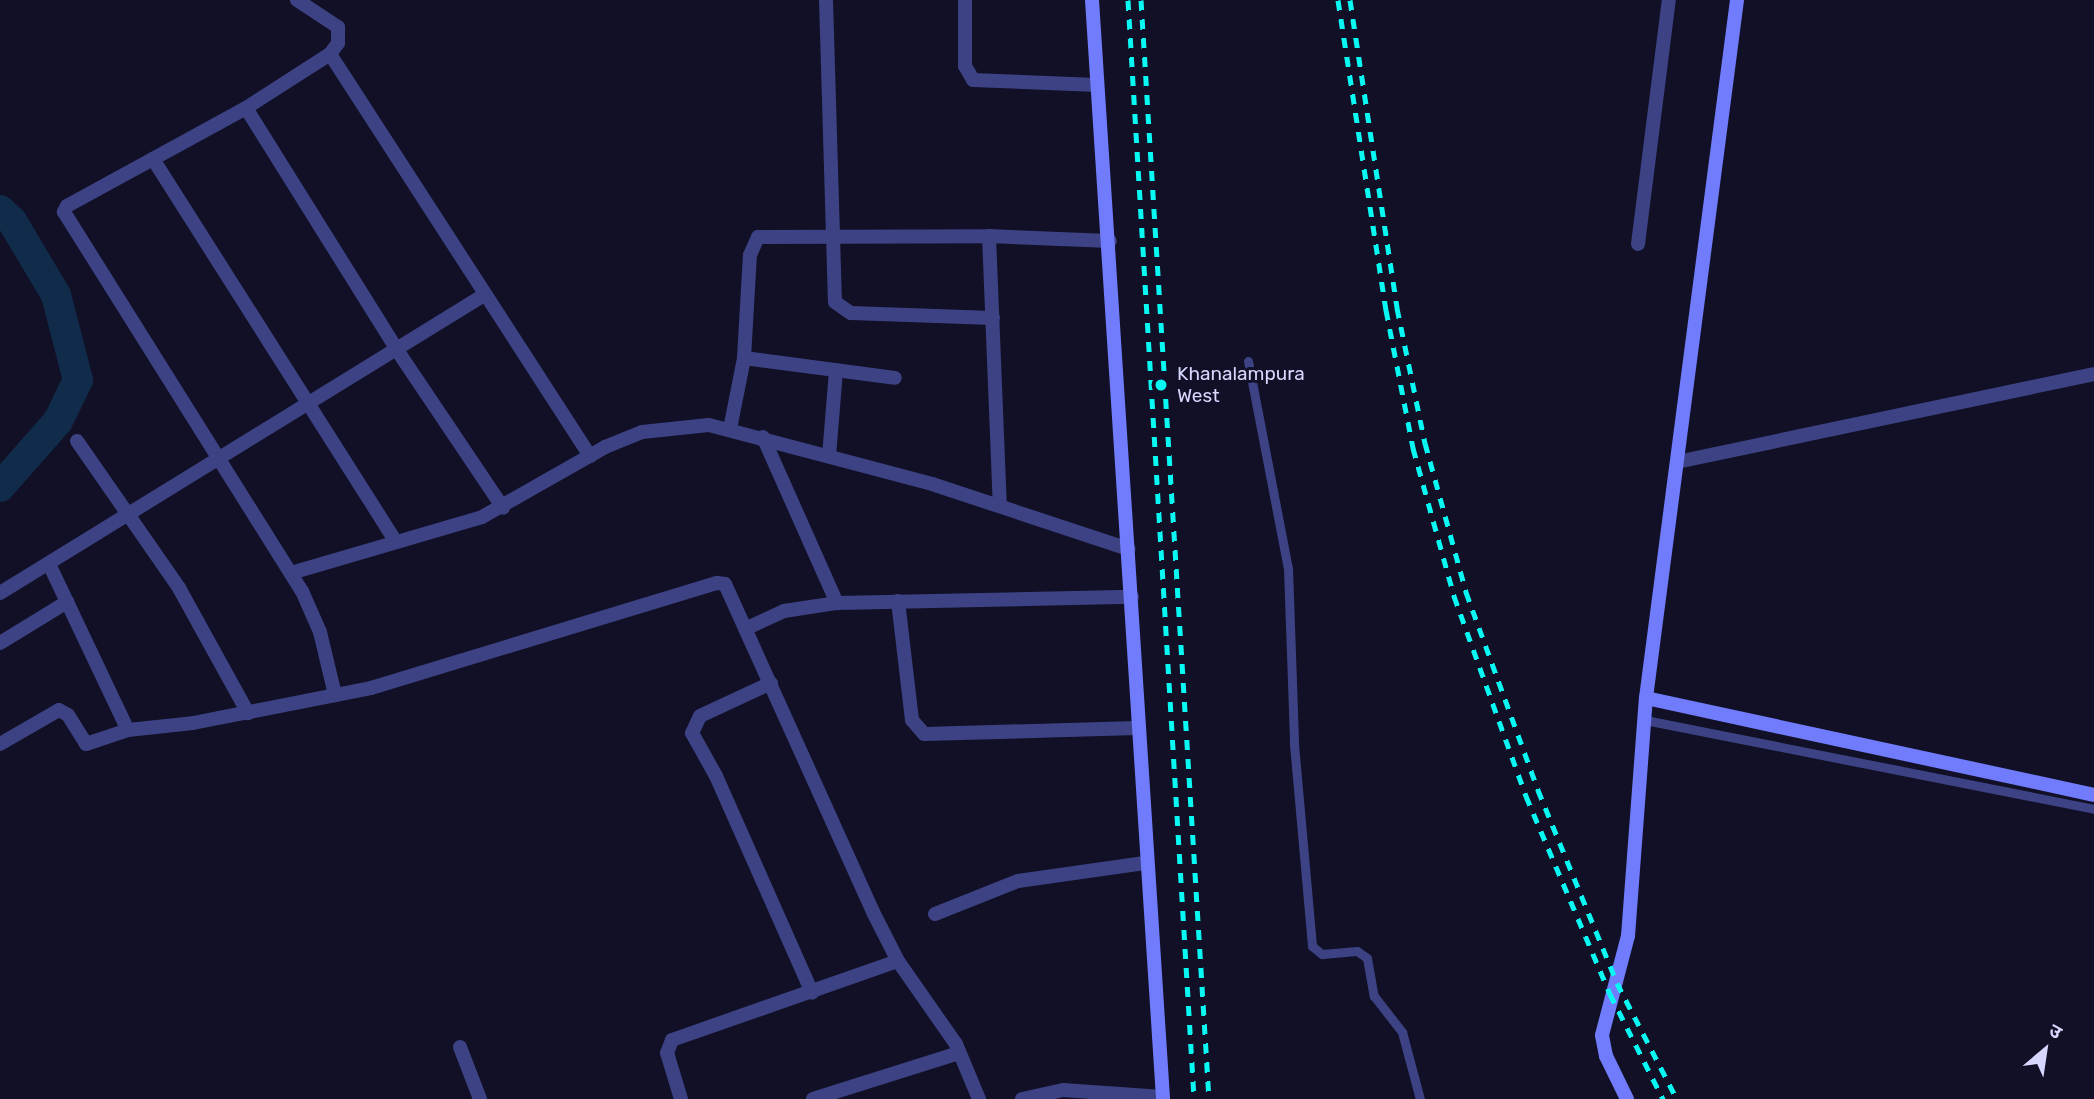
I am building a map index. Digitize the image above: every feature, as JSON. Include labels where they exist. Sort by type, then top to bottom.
[{"type":"street","points":[[297,0],[338,27],[338,43],[330,54],[246,108],[67,206],[64,212],[291,573],[320,632],[335,695]]},
{"type":"street","points":[[826,0],[834,292],[839,309],[993,318]]},
{"type":"street","points":[[965,0],[965,66],[972,80],[1097,85]]},
{"type":"street","points":[[1022,1099],[1063,1090],[1163,1098],[1145,863],[1132,597],[1092,0]]},
{"type":"street","points":[[1638,244],[1669,0]]},
{"type":"street","points":[[1626,1099],[1606,1056],[1602,1035],[1628,936],[1646,698],[1737,0]]},
{"type":"street","points":[[330,54],[590,456]]},
{"type":"street","points":[[246,108],[397,350],[503,508]]},
{"type":"street","points":[[153,159],[395,541]]},
{"type":"street","points":[[989,236],[1000,505]]},
{"type":"street","points":[[730,429],[744,358],[753,243],[765,237],[989,236],[1110,241]]},
{"type":"street","points":[[0,593],[309,406],[484,295]]},
{"type":"street","points":[[744,358],[895,378]]},
{"type":"street","points":[[829,456],[836,370]]},
{"type":"street","points":[[1677,462],[2094,374]]},
{"type":"street","points":[[291,573],[503,508],[590,456],[642,432],[678,426],[730,429],[829,456],[1000,505],[1129,549]]},
{"type":"street","points":[[763,438],[836,603]]},
{"type":"street","points":[[77,441],[126,517],[205,629],[248,713]]},
{"type":"street","points":[[49,564],[128,730]]},
{"type":"street","points":[[0,744],[59,710],[68,715],[86,744],[128,730],[248,713],[335,695],[718,583],[730,590],[898,961],[959,1052],[979,1099]]},
{"type":"street","points":[[747,628],[784,611],[836,603],[1132,597]]},
{"type":"street","points":[[898,601],[912,720],[924,734],[1137,728]]},
{"type":"street","points":[[0,643],[67,602]]},
{"type":"street","points":[[771,683],[695,719],[692,733],[716,776],[812,993]]},
{"type":"street","points":[[1646,698],[2094,795]]},
{"type":"street","points":[[934,914],[1018,881],[1145,863]]},
{"type":"street","points":[[681,1099],[667,1053],[672,1040],[898,961]]},
{"type":"street","points":[[460,1047],[480,1099]]},
{"type":"street","points":[[813,1099],[959,1052]]},
{"type":"lane","points":[[1248,361],[1288,568],[1294,744],[1312,946],[1322,954],[1357,951],[1367,958],[1374,996],[1402,1032],[1420,1099]]},
{"type":"lane","points":[[1645,720],[2094,809]]},
{"type":"waterway","points":[[0,210],[12,221],[56,295],[78,380],[58,421],[0,487]]},
{"type":"railway","points":[[1128,0],[1194,1099]]},
{"type":"railway","points":[[1141,0],[1209,1099]]},
{"type":"railway","points":[[1338,0],[1386,310],[1413,448],[1454,596],[1526,796],[1610,994],[1663,1099]]},
{"type":"railway","points":[[1350,0],[1397,308],[1425,443],[1466,592],[1538,790],[1617,983],[1677,1099]]},
{"type":"place","name":"Khanalampura West","points":[[1161,385]]}]
